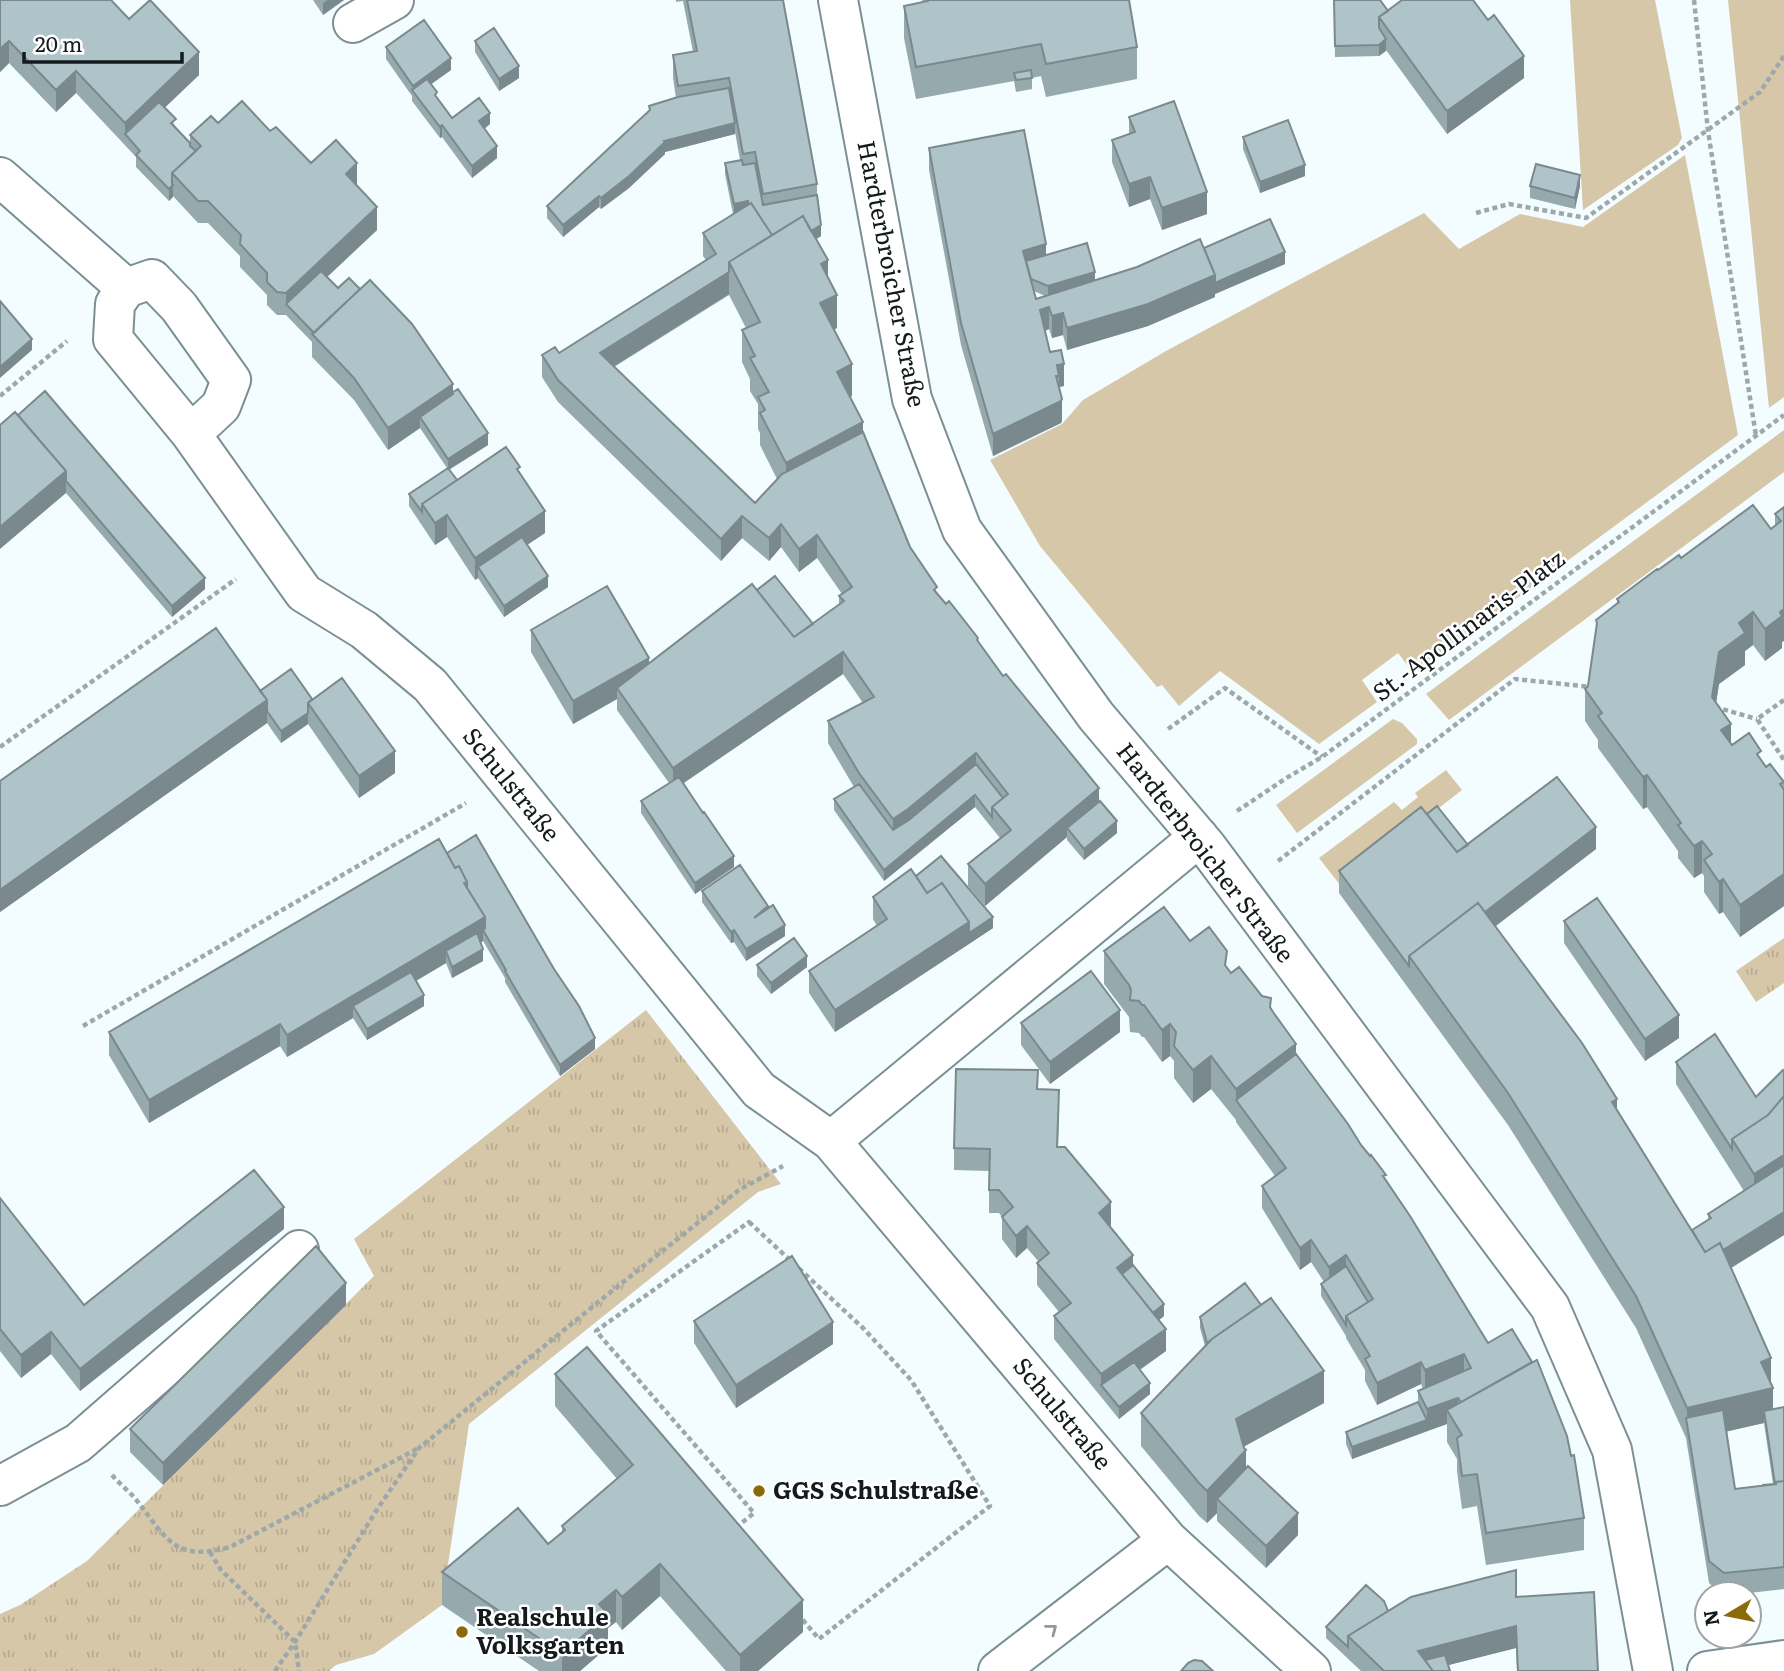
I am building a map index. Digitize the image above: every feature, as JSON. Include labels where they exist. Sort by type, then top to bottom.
[{"type":"street","points":[[353,23],[394,0]]},
{"type":"street","name":"Hardterbroicher Straße","points":[[838,0],[912,399],[962,530],[1096,716],[1199,837],[1549,1307],[1612,1450],[1653,1671]]},
{"type":"street","points":[[0,177],[126,288]]},
{"type":"street","points":[[113,339],[115,304],[126,288],[152,279],[179,307],[230,380],[221,406],[191,434]]},
{"type":"street","name":"Schulstraße","points":[[113,339],[191,434],[304,593],[364,630],[430,685],[759,1090],[831,1141],[1168,1540],[1311,1671]]},
{"type":"street","points":[[831,1141],[1199,837]]},
{"type":"street","points":[[0,1486],[78,1443],[299,1250]]},
{"type":"street","points":[[998,1671],[1168,1540]]},
{"type":"street","points":[[1707,1671],[1784,1660]]},
{"type":"path","points":[[1694,0],[1708,131],[1756,436]]},
{"type":"path","points":[[1476,213],[1508,204],[1586,218],[1760,92],[1784,56]]},
{"type":"path","points":[[0,396],[69,339],[113,339]]},
{"type":"path","name":"St.-Apollinaris-Platz","points":[[1199,837],[1322,757],[1784,415]]},
{"type":"path","points":[[0,747],[275,552]]},
{"type":"path","points":[[1239,891],[1515,679],[1593,687]]},
{"type":"path","points":[[1130,756],[1225,688],[1322,757]]},
{"type":"path","points":[[1757,719],[1784,700]]},
{"type":"path","points":[[1715,707],[1757,719],[1784,760]]},
{"type":"path","points":[[83,1026],[506,779]]},
{"type":"path","points":[[78,1443],[133,1495],[167,1538],[178,1547],[194,1552],[210,1552],[230,1547],[419,1448],[739,1191],[831,1141]]},
{"type":"path","points":[[749,1222],[863,1328],[911,1380],[990,1506],[819,1639],[729,1533],[754,1513],[596,1331],[749,1222]]},
{"type":"path","points":[[275,1671],[419,1448]]},
{"type":"path","points":[[210,1552],[221,1570],[295,1642],[299,1671]]},
{"type":"green space","points":[[1570,0],[1655,0],[1682,138],[1678,145],[1583,210]]},
{"type":"green space","points":[[1728,0],[1784,0],[1784,397],[1769,408]]},
{"type":"green space","points":[[1685,155],[1738,435],[1414,674],[1398,653],[1362,680],[1377,702],[1319,744],[1220,671],[1179,706],[1162,685],[1157,687],[1040,546],[990,460],[1062,424],[1083,400],[1166,351],[1424,213],[1459,249],[1520,214],[1583,227]]},
{"type":"green space","points":[[1784,430],[1784,472],[1449,720],[1426,694]]},
{"type":"green space","points":[[1393,719],[1402,723],[1417,739],[1417,744],[1297,833],[1276,805]]},
{"type":"green space","points":[[1446,770],[1462,790],[1340,885],[1319,858],[1394,802],[1402,810],[1418,797],[1415,793]]},
{"type":"green space","points":[[1784,938],[1784,983],[1756,1002],[1736,971]]},
{"type":"green space","points":[[646,1010],[781,1184],[758,1192],[469,1424],[442,1605],[374,1654],[336,1665],[329,1671],[0,1671],[0,1614],[20,1605],[87,1561],[374,1276],[354,1239]]},
{"type":"building","points":[[0,0],[111,0],[129,19],[150,0],[199,52],[125,123],[76,71],[56,90],[9,41],[0,49]]},
{"type":"building","points":[[687,0],[783,0],[817,184],[763,194],[755,152],[743,154],[729,78],[678,86],[673,55],[697,51]]},
{"type":"building","points":[[928,0],[1129,0],[1137,47],[1046,64],[1041,44],[916,67],[904,6]]},
{"type":"building","points":[[1334,0],[1380,0],[1388,11],[1379,17],[1379,28],[1386,39],[1379,45],[1335,46]]},
{"type":"building","points":[[1402,0],[1473,0],[1488,20],[1494,15],[1524,56],[1447,111],[1379,17]]},
{"type":"building","points":[[424,20],[451,58],[413,86],[386,47]]},
{"type":"building","points":[[494,28],[519,66],[499,79],[475,41]]},
{"type":"building","points":[[1031,70],[1032,78],[1016,80],[1014,73]]},
{"type":"building","points":[[427,79],[452,118],[479,98],[490,113],[479,121],[497,146],[472,166],[412,90]]},
{"type":"building","points":[[729,88],[735,123],[664,141],[629,176],[563,225],[547,206],[650,110],[649,106],[678,97]]},
{"type":"building","points":[[242,101],[270,131],[276,127],[311,163],[336,140],[357,163],[346,174],[377,207],[286,293],[277,292],[267,282],[267,273],[240,244],[241,235],[208,201],[198,201],[172,173],[201,146],[190,135],[211,116],[218,123]]},
{"type":"building","points":[[1174,101],[1207,192],[1162,208],[1150,177],[1129,184],[1112,140],[1135,132],[1129,117]]},
{"type":"building","points":[[159,102],[176,119],[171,123],[196,151],[172,173],[173,185],[169,189],[136,155],[140,151],[125,134]]},
{"type":"building","points":[[1288,120],[1305,165],[1260,182],[1243,137]]},
{"type":"building","points":[[1024,130],[1046,244],[1023,251],[1036,299],[1137,267],[1200,239],[1215,275],[1148,304],[1067,328],[1063,313],[1052,316],[1049,307],[1040,310],[1050,352],[1061,350],[1064,364],[1057,365],[1059,376],[1056,376],[1062,399],[993,434],[961,323],[929,148]]},
{"type":"building","points":[[742,160],[743,165],[755,163],[763,205],[817,195],[821,225],[811,231],[803,216],[772,235],[751,203],[748,205],[748,201],[734,204],[725,163]]},
{"type":"building","points":[[1536,164],[1580,175],[1575,198],[1530,186]]},
{"type":"building","points":[[751,203],[772,235],[729,262],[729,272],[600,353],[755,503],[782,474],[863,432],[910,547],[937,587],[934,590],[946,604],[949,601],[1003,676],[1006,674],[1099,788],[985,884],[968,864],[1011,830],[992,807],[1008,794],[976,753],[893,819],[859,773],[828,721],[874,697],[843,652],[673,768],[617,688],[752,584],[794,637],[844,601],[839,596],[852,587],[817,535],[799,549],[781,524],[769,538],[742,516],[721,539],[558,380],[542,355],[555,347],[559,353],[716,254],[703,233]]},
{"type":"building","points":[[803,216],[828,260],[821,264],[837,295],[820,303],[852,364],[837,372],[863,422],[786,463],[760,413],[765,410],[758,397],[769,392],[750,358],[755,356],[742,330],[760,322],[729,262]]},
{"type":"building","points":[[1270,219],[1285,252],[1215,283],[1215,275],[1204,248]]},
{"type":"building","points":[[1087,243],[1095,272],[1048,286],[1031,279],[1026,261]]},
{"type":"building","points":[[321,271],[338,288],[349,278],[360,289],[314,333],[286,304]]},
{"type":"building","points":[[370,280],[412,324],[453,384],[388,428],[354,378],[312,334]]},
{"type":"building","points":[[0,301],[32,339],[0,367]]},
{"type":"building","points":[[458,389],[488,433],[448,459],[420,417]]},
{"type":"building","points":[[45,391],[205,578],[172,606],[66,481],[66,471],[18,415]]},
{"type":"building","points":[[15,412],[66,471],[0,527],[0,425]]},
{"type":"building","points":[[506,447],[545,511],[475,558],[447,515],[435,523],[422,504]]},
{"type":"building","points":[[448,468],[457,480],[422,504],[422,512],[409,494]]},
{"type":"building","points":[[1753,505],[1771,529],[1781,521],[1775,514],[1784,507],[1784,609],[1780,612],[1782,616],[1765,629],[1753,612],[1739,623],[1745,633],[1719,652],[1712,697],[1731,724],[1721,730],[1732,745],[1749,733],[1761,751],[1757,754],[1766,767],[1770,764],[1784,782],[1780,784],[1784,790],[1784,874],[1740,905],[1723,879],[1719,882],[1704,860],[1712,854],[1702,841],[1694,846],[1647,775],[1643,777],[1598,716],[1602,713],[1585,689],[1588,686],[1596,620],[1619,602],[1617,599],[1657,569],[1679,555],[1681,558]]},
{"type":"building","points":[[522,537],[548,576],[504,606],[478,567]]},
{"type":"building","points":[[775,576],[813,624],[794,637],[757,590]]},
{"type":"building","points":[[607,586],[649,658],[573,701],[531,630]]},
{"type":"building","points":[[216,628],[267,700],[0,890],[0,781]]},
{"type":"building","points":[[291,669],[312,699],[308,703],[308,713],[281,731],[267,711],[267,700],[260,691]]},
{"type":"building","points":[[342,678],[395,751],[359,776],[308,703]]},
{"type":"building","points":[[976,764],[1003,798],[992,807],[992,817],[975,795],[884,870],[834,799],[859,784],[893,830],[909,820]]},
{"type":"building","points":[[679,777],[734,856],[695,883],[641,801]]},
{"type":"building","points":[[1557,777],[1596,827],[1485,912],[1478,903],[1409,956],[1409,966],[1339,871],[1421,807],[1457,852]]},
{"type":"building","points":[[1100,801],[1117,821],[1084,849],[1067,828]]},
{"type":"building","points":[[1437,806],[1468,845],[1457,852],[1427,814]]},
{"type":"building","points":[[476,835],[554,969],[579,1006],[595,1038],[560,1065],[483,930],[485,917],[467,888],[459,866],[455,868],[447,853]]},
{"type":"building","points":[[439,839],[455,868],[459,866],[467,882],[464,883],[485,917],[287,1035],[280,1024],[149,1100],[109,1032]]},
{"type":"building","points":[[941,856],[993,917],[969,933],[969,922],[942,883],[927,893],[916,876]]},
{"type":"building","points":[[740,865],[768,906],[754,918],[773,905],[785,925],[746,949],[702,891]]},
{"type":"building","points":[[911,869],[927,893],[942,883],[969,922],[835,1010],[809,971],[887,919],[873,897]]},
{"type":"building","points":[[1597,898],[1679,1015],[1645,1039],[1564,921]]},
{"type":"building","points":[[1478,903],[1582,1043],[1617,1099],[1612,1102],[1705,1252],[1720,1243],[1771,1358],[1761,1362],[1773,1388],[1687,1408],[1636,1296],[1508,1093],[1409,956]]},
{"type":"building","points":[[1164,907],[1190,941],[1209,927],[1227,951],[1225,965],[1231,973],[1239,967],[1262,996],[1271,998],[1270,1007],[1296,1044],[1236,1089],[1211,1056],[1193,1070],[1174,1046],[1176,1032],[1170,1024],[1162,1030],[1144,1005],[1130,1000],[1129,985],[1104,951]]},
{"type":"building","points":[[477,933],[483,949],[452,967],[446,951]]},
{"type":"building","points":[[794,938],[807,956],[771,983],[757,965]]},
{"type":"building","points":[[1091,971],[1120,1010],[1050,1062],[1021,1023]]},
{"type":"building","points":[[411,972],[424,995],[367,1029],[353,1006]]},
{"type":"building","points":[[1715,1034],[1756,1097],[1784,1071],[1784,1096],[1768,1115],[1732,1139],[1732,1149],[1676,1062]]},
{"type":"building","points":[[1296,1054],[1361,1145],[1386,1175],[1383,1176],[1488,1343],[1512,1329],[1532,1362],[1461,1402],[1458,1398],[1427,1409],[1418,1391],[1471,1368],[1464,1354],[1425,1370],[1421,1362],[1377,1383],[1365,1359],[1370,1356],[1346,1316],[1373,1299],[1346,1255],[1329,1267],[1311,1240],[1300,1248],[1262,1186],[1286,1168],[1236,1100]]},
{"type":"building","points":[[956,1069],[1038,1070],[1037,1089],[1059,1090],[1057,1147],[1065,1147],[1111,1202],[1099,1213],[1133,1255],[1117,1268],[1166,1329],[1101,1374],[1054,1316],[1071,1303],[1037,1263],[1049,1253],[1027,1226],[1016,1236],[1002,1217],[1013,1207],[999,1190],[989,1190],[990,1149],[954,1148]]},
{"type":"building","points":[[1784,1096],[1784,1155],[1754,1174],[1732,1139],[1768,1115]]},
{"type":"building","points":[[1784,1165],[1784,1212],[1723,1250],[1720,1243],[1705,1252],[1692,1230],[1711,1218],[1708,1214]]},
{"type":"building","points":[[254,1170],[284,1207],[80,1369],[51,1332],[21,1355],[0,1329],[0,1198],[84,1305]]},
{"type":"building","points":[[316,1246],[346,1283],[163,1463],[130,1429]]},
{"type":"building","points":[[792,1256],[833,1322],[736,1385],[694,1321]]},
{"type":"building","points":[[1133,1265],[1164,1304],[1153,1313],[1122,1274]]},
{"type":"building","points":[[1346,1266],[1368,1302],[1346,1316],[1346,1325],[1321,1284]]},
{"type":"building","points":[[1245,1283],[1261,1305],[1207,1343],[1200,1317]]},
{"type":"building","points":[[1271,1298],[1324,1371],[1236,1419],[1246,1450],[1207,1491],[1141,1413],[1212,1339]]},
{"type":"building","points":[[587,1347],[803,1600],[740,1655],[660,1564],[622,1597],[616,1590],[599,1604],[608,1614],[562,1654],[442,1572],[518,1508],[548,1544],[565,1530],[562,1526],[633,1465],[555,1374]]},
{"type":"building","points":[[1537,1360],[1567,1436],[1571,1456],[1574,1455],[1584,1518],[1486,1533],[1477,1474],[1462,1476],[1457,1438],[1462,1435],[1447,1410]]},
{"type":"building","points":[[1134,1362],[1150,1383],[1119,1407],[1101,1385]]},
{"type":"building","points":[[1418,1402],[1427,1420],[1352,1447],[1346,1432]]},
{"type":"building","points":[[1784,1407],[1784,1481],[1776,1484],[1762,1485],[1775,1484],[1764,1411]]},
{"type":"building","points":[[1723,1410],[1735,1489],[1784,1481],[1784,1567],[1724,1573],[1709,1561],[1686,1418]]},
{"type":"building","points":[[1248,1466],[1298,1513],[1266,1546],[1217,1499]]},
{"type":"building","points":[[1516,1570],[1516,1597],[1594,1592],[1598,1671],[1518,1671],[1516,1626],[1418,1651],[1433,1671],[1384,1671],[1348,1636],[1411,1597]]},
{"type":"building","points":[[1366,1585],[1384,1601],[1388,1611],[1348,1636],[1348,1647],[1326,1627]]},
{"type":"building","points":[[1445,1655],[1450,1671],[1433,1671],[1425,1660]]},
{"type":"building","points":[[1194,1660],[1202,1661],[1213,1671],[1181,1671]]},
{"type":"place","name":"GGS Schulstraße","points":[[759,1491]]},
{"type":"place","name":"Realschule Volksgarten","points":[[462,1632]]}]
